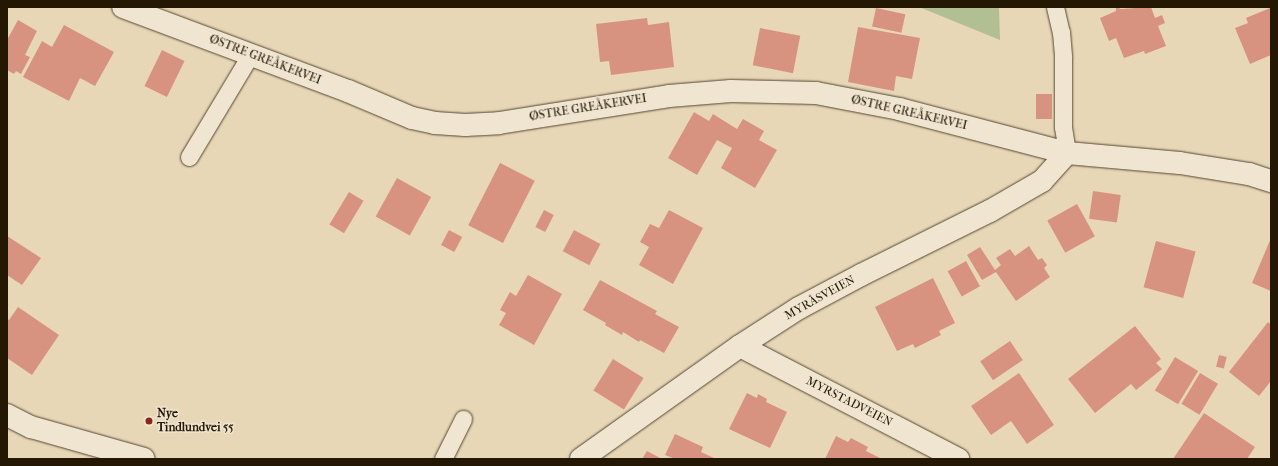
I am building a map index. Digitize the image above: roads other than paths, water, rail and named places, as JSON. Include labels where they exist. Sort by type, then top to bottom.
[{"type":"street","name":"ØSTRE GREÅKERVEI","points":[[123,7],[348,91],[412,118],[435,123],[464,125],[499,122],[635,100],[731,91],[816,93],[869,102],[956,122],[1067,154],[1180,163],[1249,174],[1271,181]]},
{"type":"street","name":"MYRÅSVEIEN","points":[[581,459],[740,346],[799,308],[861,275],[990,211],[1042,181],[1067,154]]},
{"type":"street","name":"MYRSTADVEIEN","points":[[740,346],[958,459]]},
{"type":"street","points":[[7,415],[32,427],[97,453],[144,459]]},
{"type":"lane","points":[[1055,7],[1061,32],[1063,57],[1063,127],[1067,154]]},
{"type":"lane","points":[[189,157],[251,54]]},
{"type":"lane","points":[[443,459],[463,419]]},
{"type":"place","name":"Nye Tindlundvei 55","points":[[149,421]]}]
